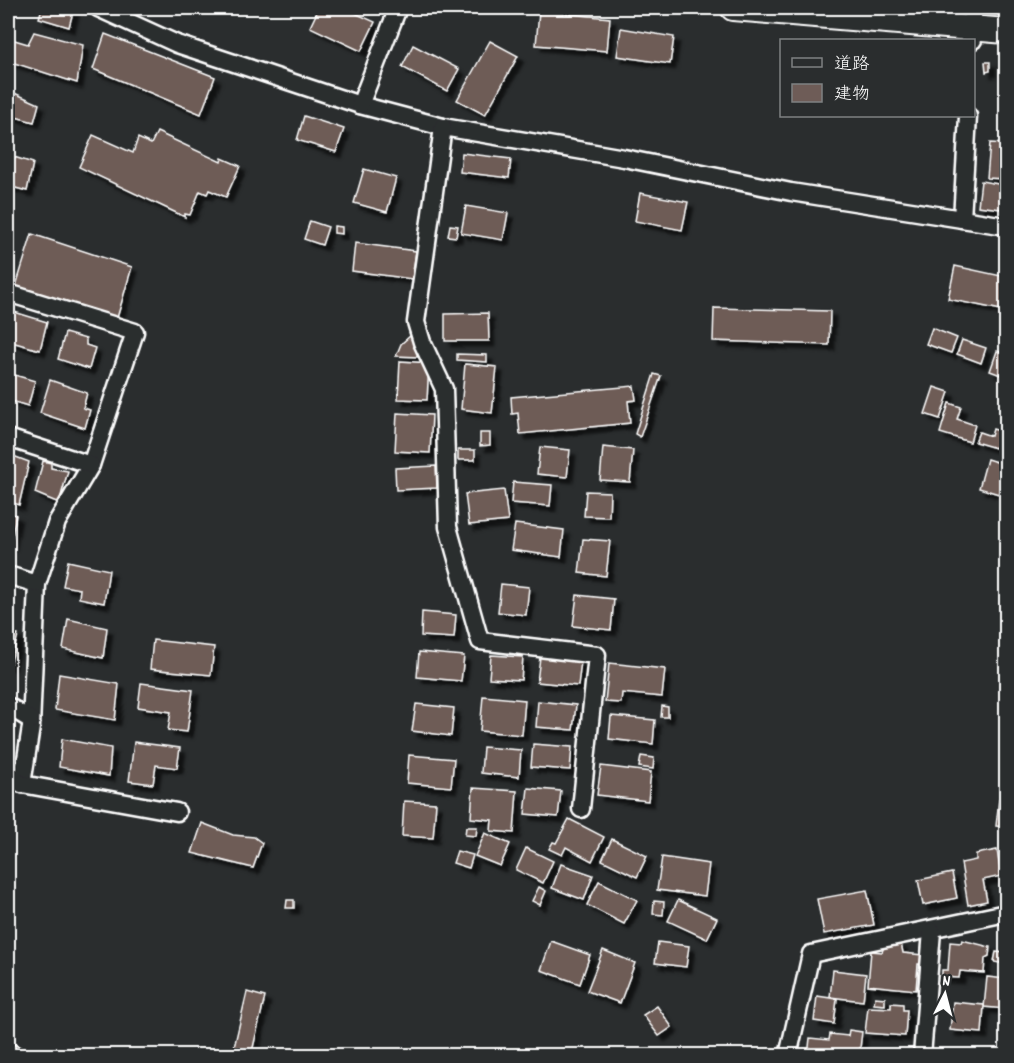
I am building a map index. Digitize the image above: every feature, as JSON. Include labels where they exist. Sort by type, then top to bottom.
[{"type":"main road","points":[[733,8],[973,26],[1006,31]]},
{"type":"street","points":[[98,8],[177,44],[360,105],[443,127],[624,158],[791,192],[1006,226]]},
{"type":"street","points":[[360,105],[398,8]]},
{"type":"street","points":[[962,219],[969,117]]},
{"type":"street","points":[[443,127],[416,322],[422,342],[444,388],[448,527],[480,641],[597,655],[581,809]]},
{"type":"street","points":[[8,293],[135,332],[91,465],[57,522],[37,584],[31,720],[15,780],[177,812]]},
{"type":"street","points":[[8,438],[91,465]]},
{"type":"street","points":[[8,575],[37,584]]},
{"type":"street","points":[[8,706],[31,720]]},
{"type":"street","points":[[788,1056],[811,954],[1006,914]]},
{"type":"street","points":[[922,1056],[932,931]]},
{"type":"street","points":[[8,1051],[16,1056]]},
{"type":"building","points":[[42,8],[74,8],[69,27],[39,18]]},
{"type":"building","points":[[319,8],[344,8],[375,22],[361,51],[310,27]]},
{"type":"building","points":[[539,11],[610,18],[607,51],[536,45]]},
{"type":"building","points":[[621,28],[674,37],[670,64],[617,56]]},
{"type":"building","points":[[34,32],[83,45],[77,83],[8,61],[8,38],[28,44]]},
{"type":"building","points":[[105,34],[215,77],[201,114],[93,69]]},
{"type":"building","points":[[490,41],[518,56],[485,115],[457,100]]},
{"type":"building","points":[[413,45],[459,69],[447,91],[402,67]]},
{"type":"building","points":[[985,62],[990,62],[990,71],[986,72]]},
{"type":"building","points":[[12,92],[39,104],[34,122],[8,115]]},
{"type":"building","points":[[304,116],[344,129],[336,152],[297,140]]},
{"type":"building","points":[[157,132],[221,162],[222,158],[240,166],[226,197],[209,190],[207,194],[200,191],[190,215],[185,214],[185,217],[79,167],[93,135],[133,153],[138,138],[151,144]]},
{"type":"building","points":[[990,143],[1006,144],[1006,179],[987,178]]},
{"type":"building","points":[[462,153],[511,159],[509,178],[460,172]]},
{"type":"building","points":[[14,157],[33,163],[27,191],[8,186],[8,159],[13,160]]},
{"type":"building","points":[[364,169],[396,178],[387,212],[354,203]]},
{"type":"building","points":[[981,181],[1004,185],[1001,209],[978,206]]},
{"type":"building","points":[[640,193],[688,202],[682,230],[635,221]]},
{"type":"building","points":[[466,206],[508,213],[503,240],[461,233]]},
{"type":"building","points":[[310,221],[328,227],[322,245],[304,239]]},
{"type":"building","points":[[450,225],[458,226],[456,237],[448,236]]},
{"type":"building","points":[[334,226],[342,227],[342,234],[334,233]]},
{"type":"building","points":[[32,234],[132,267],[117,318],[16,286]]},
{"type":"building","points":[[355,243],[416,251],[412,279],[352,271]]},
{"type":"building","points":[[955,266],[1006,277],[1006,311],[948,299]]},
{"type":"building","points":[[714,308],[830,311],[829,345],[713,341]]},
{"type":"building","points":[[11,311],[47,322],[40,350],[8,341],[8,321]]},
{"type":"building","points":[[488,313],[489,341],[445,341],[445,314]]},
{"type":"building","points":[[932,328],[957,338],[951,353],[926,344]]},
{"type":"building","points":[[65,333],[86,339],[86,345],[95,348],[89,369],[58,359]]},
{"type":"building","points":[[410,336],[419,357],[396,356],[401,344]]},
{"type":"building","points":[[962,340],[986,348],[981,363],[957,354]]},
{"type":"building","points":[[997,351],[1006,354],[1006,377],[990,371]]},
{"type":"building","points":[[457,354],[487,355],[487,362],[457,360]]},
{"type":"building","points":[[400,361],[429,363],[427,400],[398,399]]},
{"type":"building","points":[[465,364],[497,367],[492,413],[461,409]]},
{"type":"building","points":[[8,373],[35,381],[28,406],[8,400]]},
{"type":"building","points":[[654,374],[661,376],[640,437],[635,434]]},
{"type":"building","points":[[50,380],[87,393],[83,408],[90,410],[85,428],[40,413]]},
{"type":"building","points":[[634,386],[636,400],[628,401],[630,423],[520,434],[518,413],[512,414],[511,397]]},
{"type":"building","points":[[934,387],[949,392],[940,419],[925,414]]},
{"type":"building","points":[[949,403],[961,407],[957,419],[975,425],[970,442],[940,433]]},
{"type":"building","points":[[397,413],[432,415],[430,453],[395,451]]},
{"type":"building","points":[[993,429],[1006,433],[1006,451],[975,442],[979,432],[991,436]]},
{"type":"building","points":[[480,433],[490,433],[490,445],[480,446]]},
{"type":"building","points":[[540,447],[570,450],[567,477],[537,474]]},
{"type":"building","points":[[603,447],[633,450],[630,482],[600,480]]},
{"type":"building","points":[[458,450],[475,450],[475,460],[458,460]]},
{"type":"building","points":[[8,454],[29,462],[19,505],[8,501],[11,482],[8,481]]},
{"type":"building","points":[[987,459],[1006,465],[1006,479],[1003,478],[999,494],[979,488]]},
{"type":"building","points":[[43,461],[51,463],[51,468],[68,471],[59,503],[35,493]]},
{"type":"building","points":[[436,466],[437,488],[396,490],[395,468]]},
{"type":"building","points":[[513,482],[552,485],[550,506],[511,503]]},
{"type":"building","points":[[504,490],[508,521],[469,525],[465,494]]},
{"type":"building","points":[[586,491],[610,492],[609,517],[584,516]]},
{"type":"building","points":[[8,513],[16,515],[10,546],[8,546]]},
{"type":"building","points":[[515,524],[564,530],[561,557],[511,550]]},
{"type":"building","points":[[583,539],[610,541],[606,576],[579,573]]},
{"type":"building","points":[[68,561],[109,570],[104,603],[79,598],[80,589],[63,586]]},
{"type":"building","points":[[501,584],[529,587],[526,615],[498,612]]},
{"type":"building","points":[[577,595],[614,599],[611,630],[573,626]]},
{"type":"building","points":[[422,612],[456,615],[454,638],[421,636]]},
{"type":"building","points":[[68,619],[107,628],[103,658],[63,649]]},
{"type":"building","points":[[8,632],[18,635],[10,665],[8,665]]},
{"type":"building","points":[[153,640],[214,647],[211,675],[150,669]]},
{"type":"building","points":[[419,652],[464,656],[461,681],[417,677]]},
{"type":"building","points":[[491,655],[523,657],[521,680],[489,678]]},
{"type":"building","points":[[540,657],[581,661],[578,686],[537,682]]},
{"type":"building","points":[[609,663],[665,669],[662,697],[622,693],[621,703],[605,702]]},
{"type":"building","points":[[59,674],[119,684],[115,720],[55,710]]},
{"type":"building","points":[[141,683],[193,690],[187,732],[168,730],[171,712],[138,707]]},
{"type":"building","points":[[483,696],[525,700],[522,735],[480,731]]},
{"type":"building","points":[[538,701],[576,705],[573,730],[536,727]]},
{"type":"building","points":[[416,704],[454,708],[451,736],[412,731]]},
{"type":"building","points":[[662,706],[668,707],[668,717],[661,717]]},
{"type":"building","points":[[611,716],[655,720],[653,744],[609,739]]},
{"type":"building","points":[[62,739],[111,748],[109,776],[59,767]]},
{"type":"building","points":[[134,742],[180,748],[177,768],[156,765],[153,784],[129,781]]},
{"type":"building","points":[[533,744],[572,747],[570,770],[531,767]]},
{"type":"building","points":[[483,747],[521,750],[519,777],[481,773]]},
{"type":"building","points":[[409,755],[454,759],[451,787],[407,783]]},
{"type":"building","points":[[641,756],[654,758],[653,769],[639,767]]},
{"type":"building","points":[[601,766],[651,772],[648,801],[597,795]]},
{"type":"building","points":[[473,788],[517,791],[514,833],[491,831],[492,820],[471,818]]},
{"type":"building","points":[[528,788],[561,791],[558,817],[525,814]]},
{"type":"building","points":[[999,799],[1006,800],[1006,827],[996,826]]},
{"type":"building","points":[[404,801],[436,803],[433,838],[402,836]]},
{"type":"building","points":[[569,819],[604,837],[592,861],[566,847],[562,855],[549,849],[553,842],[556,843]]},
{"type":"building","points":[[202,823],[233,835],[254,837],[262,843],[253,868],[192,853]]},
{"type":"building","points":[[466,827],[477,827],[476,836],[465,835]]},
{"type":"building","points":[[485,833],[510,844],[500,866],[475,856]]},
{"type":"building","points":[[612,839],[647,856],[637,877],[602,860]]},
{"type":"building","points":[[526,848],[553,861],[543,883],[516,870]]},
{"type":"building","points":[[997,850],[1001,876],[983,880],[987,901],[968,905],[961,863],[976,860],[976,854]]},
{"type":"building","points":[[457,851],[473,855],[469,868],[453,863]]},
{"type":"building","points":[[662,857],[709,864],[705,896],[657,890]]},
{"type":"building","points":[[561,864],[593,875],[584,900],[552,888]]},
{"type":"building","points":[[952,873],[957,898],[923,905],[918,880]]},
{"type":"building","points":[[599,881],[637,900],[624,924],[587,905]]},
{"type":"building","points":[[539,887],[546,891],[540,905],[532,901]]},
{"type":"building","points":[[867,890],[874,925],[824,934],[817,899]]},
{"type":"building","points":[[287,900],[294,900],[294,908],[286,908]]},
{"type":"building","points":[[678,900],[717,918],[707,939],[668,921]]},
{"type":"building","points":[[654,901],[664,902],[663,915],[653,914]]},
{"type":"building","points":[[962,940],[990,947],[989,956],[985,958],[984,973],[960,971],[959,978],[942,977],[942,970],[948,970],[950,942],[961,943]]},
{"type":"building","points":[[551,941],[590,955],[580,984],[541,970]]},
{"type":"building","points":[[658,942],[689,946],[686,967],[655,963]]},
{"type":"building","points":[[901,943],[903,953],[923,955],[922,964],[918,964],[916,990],[868,985],[871,951],[882,952],[884,947]]},
{"type":"building","points":[[603,950],[635,963],[620,1003],[587,991]]},
{"type":"building","points":[[996,952],[1006,953],[1006,964],[994,962]]},
{"type":"building","points":[[833,970],[866,974],[863,1001],[830,997]]},
{"type":"building","points":[[987,977],[1006,979],[1006,1009],[984,1007]]},
{"type":"building","points":[[247,992],[265,997],[251,1056],[232,1056]]},
{"type":"building","points":[[817,996],[837,999],[834,1024],[814,1021]]},
{"type":"building","points":[[875,997],[885,998],[885,1005],[874,1004]]},
{"type":"building","points":[[953,1002],[984,1005],[982,1033],[950,1030]]},
{"type":"building","points":[[891,1003],[903,1004],[903,1010],[907,1010],[905,1036],[865,1033],[868,1007],[891,1008]]},
{"type":"building","points":[[657,1006],[672,1027],[659,1036],[643,1015]]},
{"type":"building","points":[[849,1030],[862,1032],[859,1056],[808,1056],[810,1038],[829,1040],[830,1034],[848,1036]]},
{"type":"building","points":[[866,1052],[897,1055],[897,1056],[865,1056]]}]
